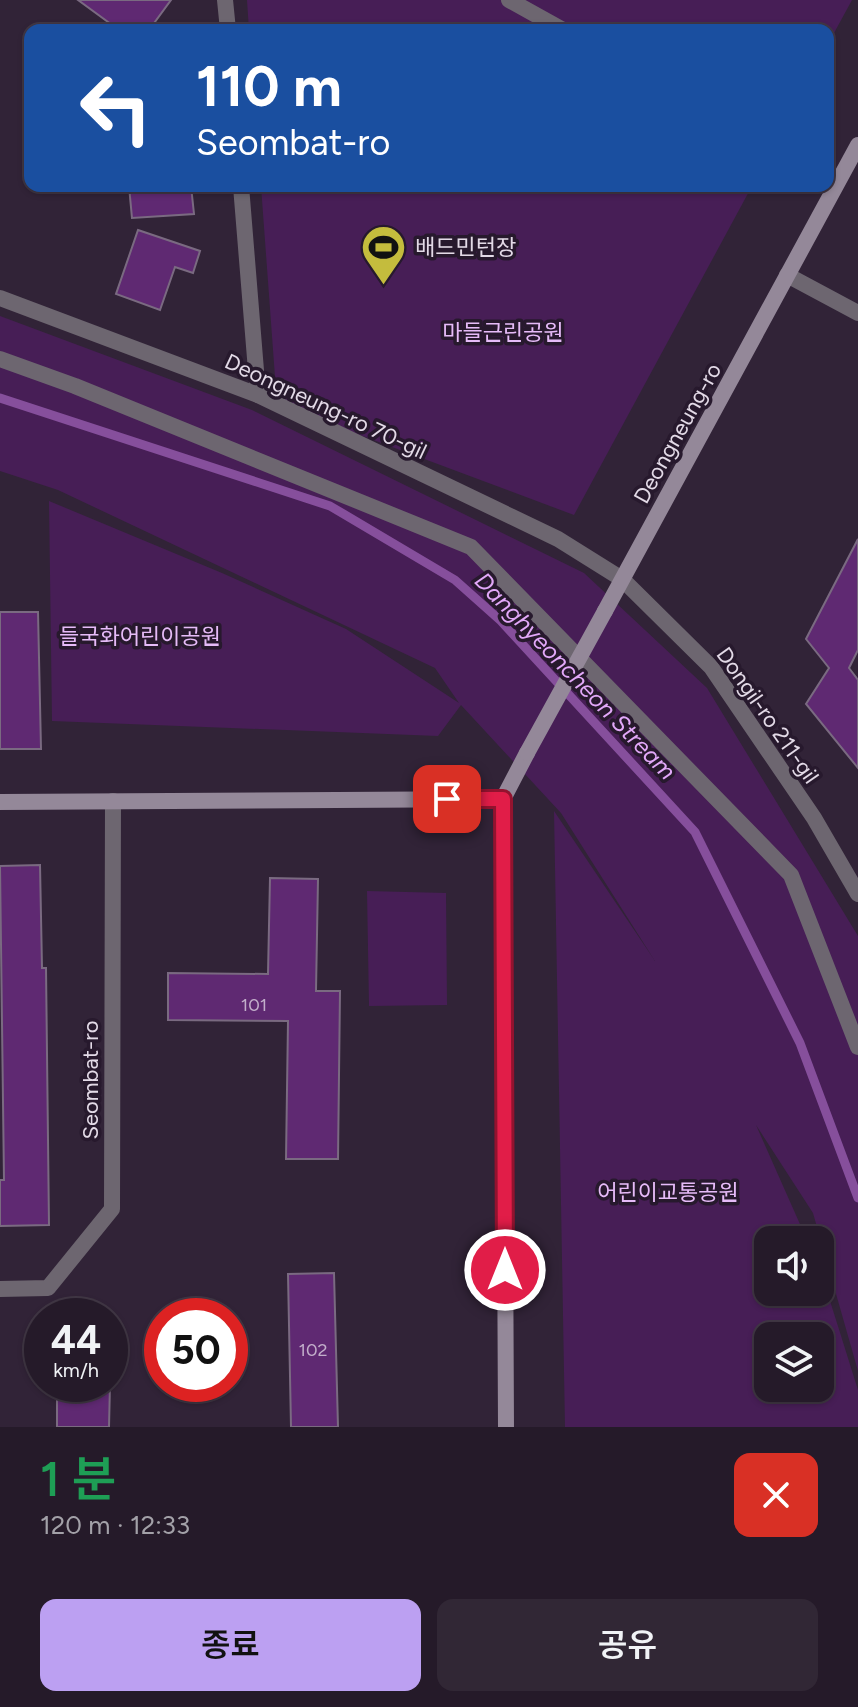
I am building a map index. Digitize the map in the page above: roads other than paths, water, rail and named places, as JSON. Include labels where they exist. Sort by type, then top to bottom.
[{"type":"main road","name":"Deongneung-ro","points":[[834,182],[858,145]]},
{"type":"main road","name":"Deongneung-ro","points":[[503,799],[787,275],[828,192]]},
{"type":"main road","points":[[0,802],[503,799],[506,1427]]},
{"type":"street","points":[[225,0],[227,24]]},
{"type":"street","points":[[509,0],[552,24]]},
{"type":"street","points":[[241,192],[258,395]]},
{"type":"street","points":[[787,275],[858,313]]},
{"type":"street","name":"Deongneung-ro 70-gil","points":[[0,298],[258,395],[558,539],[622,579]]},
{"type":"street","points":[[0,359],[75,386],[471,547],[791,875],[858,1047]]},
{"type":"street","name":"Dongil-ro 211-gil","points":[[622,579],[711,667],[814,818],[858,894]]},
{"type":"street","name":"Seombat-ro","points":[[0,1289],[48,1288],[112,1209],[113,801]]},
{"type":"waterway","name":"Danghyeoncheon Stream","points":[[0,398],[330,506],[455,580],[501,621],[695,832],[800,1043],[858,1198]]},
{"type":"place","name":"배드민턴장","points":[[384,286]]},
{"type":"park label","name":"마들근린공원","points":[[503,332]]},
{"type":"park label","name":"들국화어린이공원","points":[[140,636]]},
{"type":"park label","name":"어린이교통공원","points":[[668,1192]]}]
